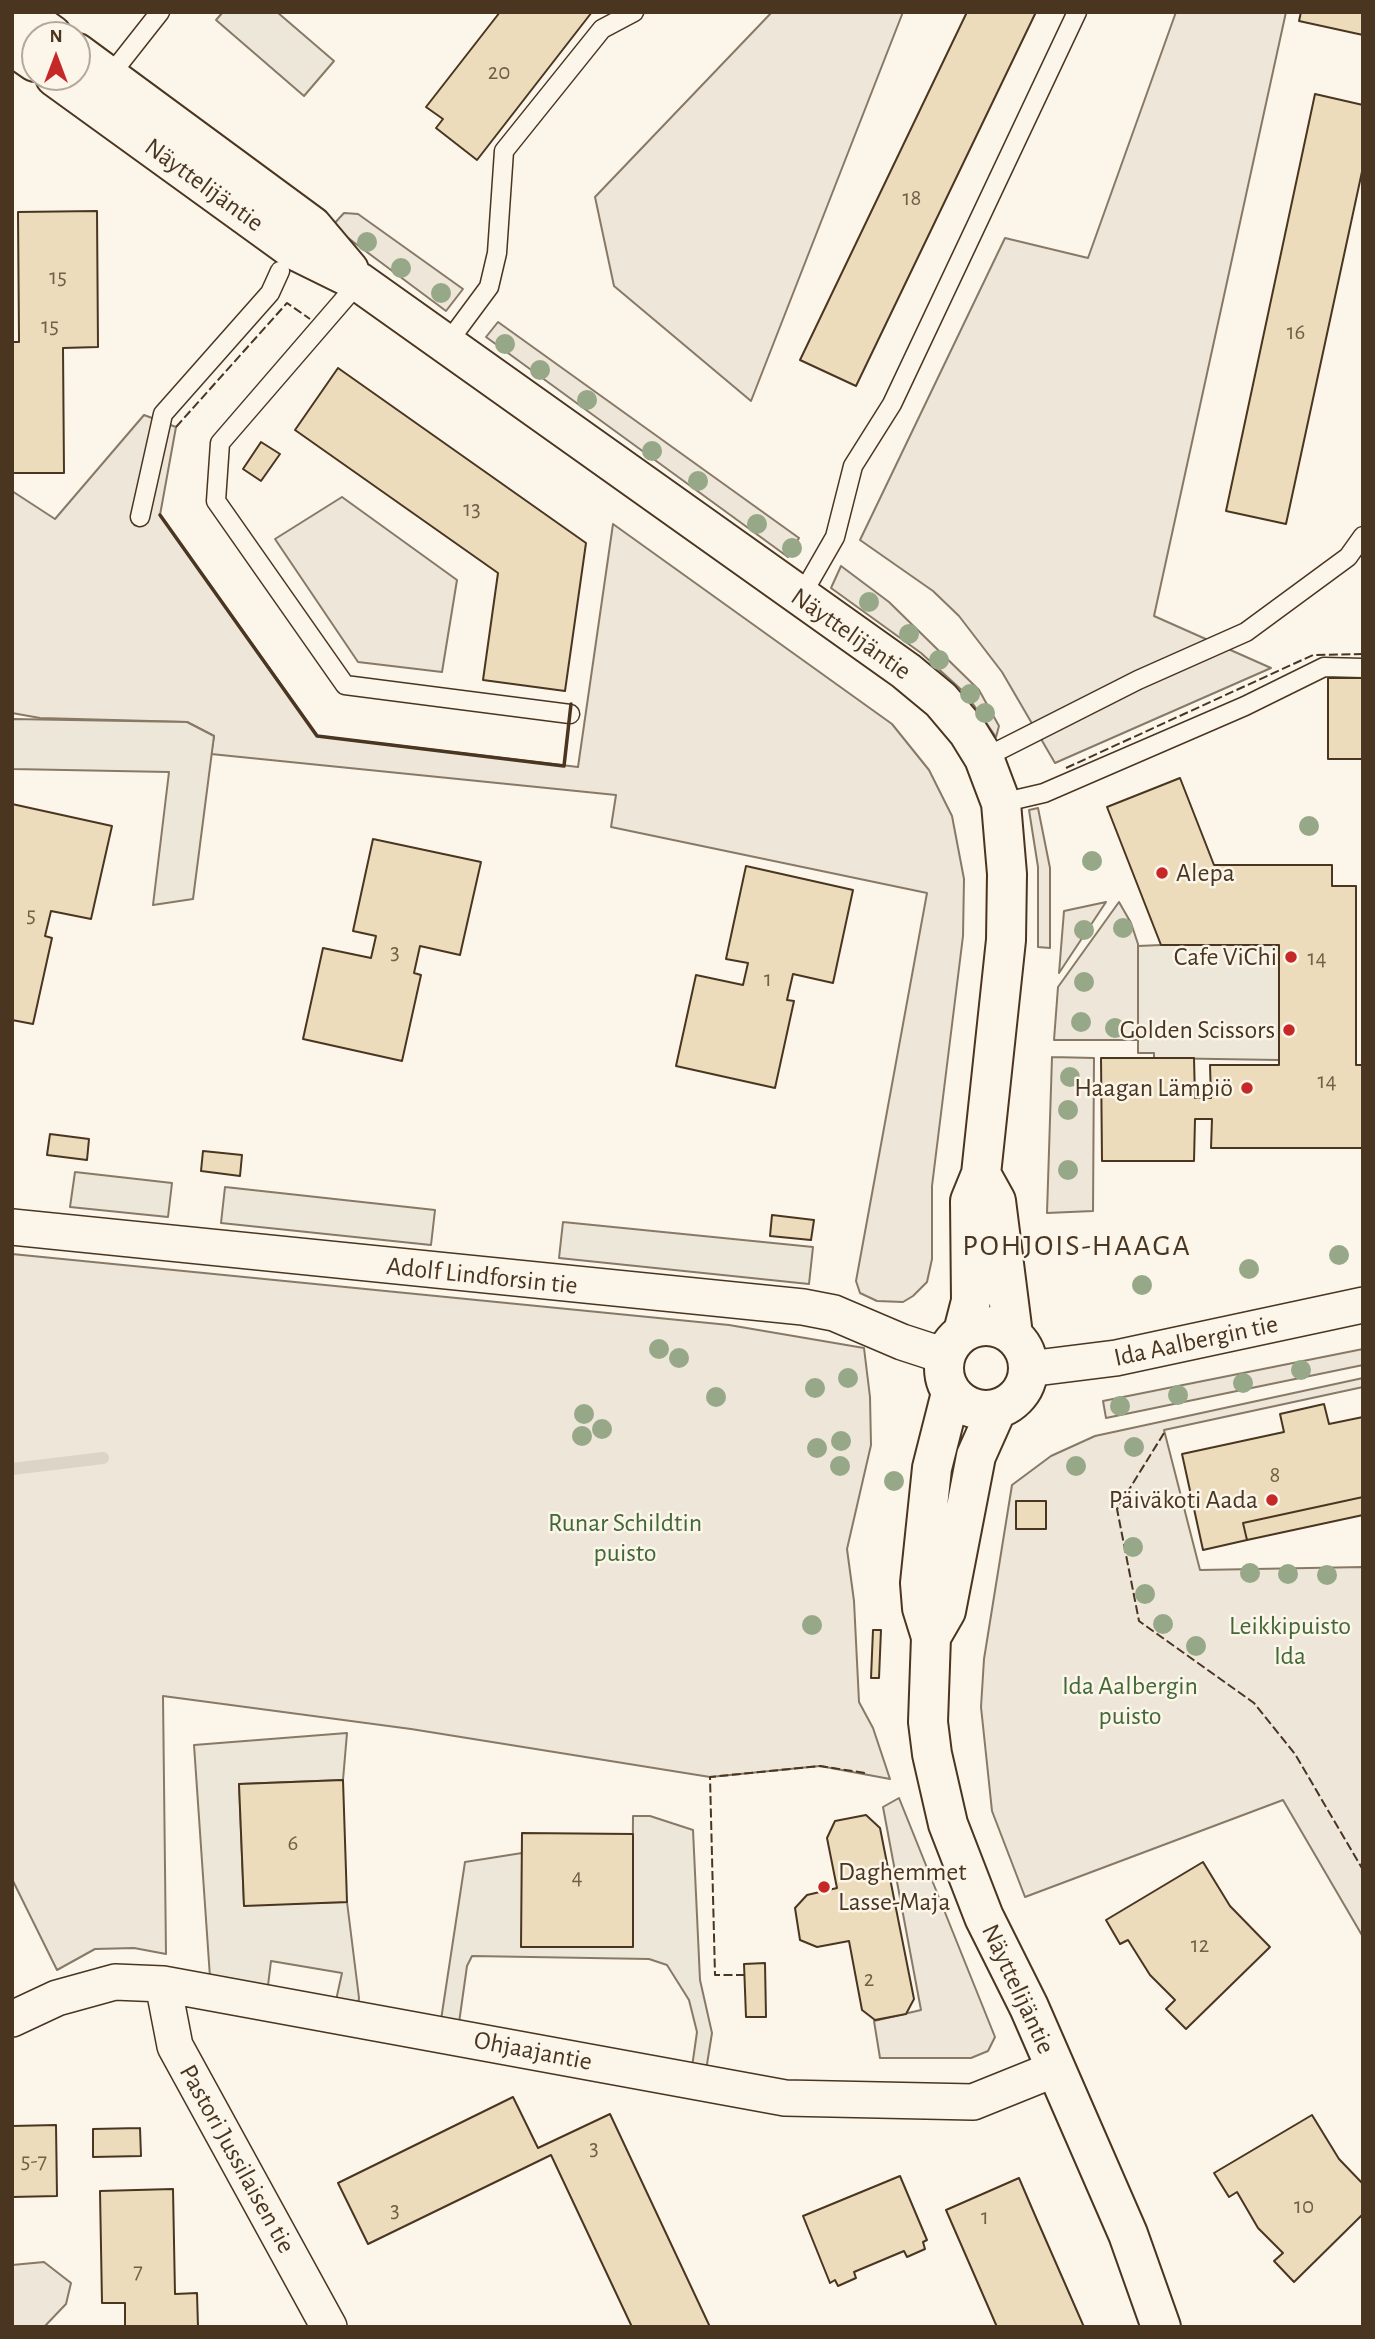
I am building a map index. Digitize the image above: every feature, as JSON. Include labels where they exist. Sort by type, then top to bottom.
[{"type":"main road","name":"Näyttelijäntie","points":[[91,76],[99,89]]},
{"type":"main road","name":"Näyttelijäntie","points":[[91,87],[99,89],[312,226],[359,282],[906,671],[941,700],[984,758],[1001,803],[1007,874],[1006,940],[981,1174],[970,1201],[971,1301],[944,1378],[951,1394],[932,1468],[925,1509],[920,1583],[922,1608],[931,1637],[929,1738],[948,1824],[984,1917],[1029,2007],[1128,2234],[1161,2327]]},
{"type":"main road","points":[[981,1174],[996,1201],[1021,1352]]},
{"type":"main road","points":[[954,1344],[990,1326],[1021,1352]]},
{"type":"main road","name":"Näyttelijäntie","points":[[931,1637],[946,1611],[976,1456],[997,1409],[1017,1397],[1024,1387],[1021,1352]]},
{"type":"main road","points":[[951,1394],[969,1407],[983,1411],[997,1409]]},
{"type":"street","name":"Adolf Lindforsin tie","points":[[12,1227],[803,1307],[834,1313],[902,1342],[954,1344]]},
{"type":"street","name":"Ida Aalbergin tie","points":[[1021,1352],[1105,1360],[1363,1306]]},
{"type":"street","name":"Ohjaajantie","points":[[12,2019],[57,1998],[115,1982],[163,1984],[785,2098],[855,2102],[973,2102],[1055,2069]]},
{"type":"street","name":"Pastori Jussilaisen tie","points":[[163,1984],[175,2046],[329,2327]]},
{"type":"lane","points":[[99,89],[160,12]]},
{"type":"lane","points":[[446,345],[489,287],[497,254],[504,151],[602,29],[634,12]]},
{"type":"lane","points":[[800,598],[835,537],[853,466],[892,404],[1077,12]]},
{"type":"lane","points":[[139,517],[163,414],[270,293],[280,271]]},
{"type":"lane","points":[[359,282],[220,443],[216,501],[345,685],[570,714]]},
{"type":"lane","points":[[984,758],[1138,680],[1246,632],[1348,558],[1363,536]]},
{"type":"lane","points":[[1001,803],[1044,793],[1245,706],[1324,667],[1363,668]]},
{"type":"green space","points":[[772,12],[903,12],[751,401],[614,286],[595,197]]},
{"type":"green space","points":[[1176,12],[1286,12],[1154,616],[1271,668],[1055,763],[1002,672],[959,616],[933,591],[860,540],[1005,238],[1088,258]]},
{"type":"green space","points":[[344,213],[358,214],[463,289],[446,311],[332,226]]},
{"type":"green space","points":[[498,322],[799,538],[788,557],[486,337]]},
{"type":"green space","points":[[144,415],[176,427],[160,515],[318,736],[578,767],[613,524],[892,724],[929,770],[952,816],[964,879],[963,936],[932,1186],[932,1259],[927,1282],[913,1296],[903,1302],[877,1301],[860,1293],[856,1281],[927,893],[611,827],[616,795],[211,754],[214,736],[187,722],[40,718],[12,713],[12,491],[55,519]]},
{"type":"green space","points":[[342,497],[457,580],[442,672],[358,662],[275,539]]},
{"type":"green space","points":[[841,566],[889,602],[979,690],[999,726],[996,737],[966,694],[921,653],[831,588]]},
{"type":"green space","points":[[1038,808],[1050,868],[1050,948],[1038,947],[1038,867],[1029,810]]},
{"type":"green space","points":[[1106,902],[1059,973],[1064,911]]},
{"type":"green space","points":[[1119,902],[1131,923],[1138,944],[1138,1040],[1054,1040],[1058,987]]},
{"type":"green space","points":[[1052,1057],[1094,1058],[1093,1211],[1047,1213]]},
{"type":"green space","name":"Runar Schildtin puisto","points":[[12,1254],[729,1325],[864,1348],[870,1397],[871,1445],[847,1549],[854,1601],[859,1702],[873,1728],[890,1779],[820,1766],[710,1777],[411,1729],[163,1696],[166,1954],[134,1948],[95,1949],[57,1970],[12,1879]]},
{"type":"green space","points":[[1363,1349],[1363,1365],[1106,1418],[1103,1401]]},
{"type":"green space","name":"Ida Aalbergin puisto","points":[[1363,1378],[1363,1387],[1164,1430],[1200,1570],[1363,1567],[1363,1937],[1283,1800],[1025,1897],[992,1811],[981,1707],[984,1659],[1012,1485],[1051,1456],[1095,1436]]},
{"type":"green space","points":[[899,1798],[995,2037],[988,2051],[971,2058],[880,2058],[874,2021],[921,2010],[883,1807]]},
{"type":"green space","points":[[44,2262],[71,2283],[66,2304],[44,2327],[12,2327],[12,2265]]},
{"type":"shaded area","points":[[223,12],[277,12],[334,61],[304,96],[216,20]]},
{"type":"shaded area","points":[[12,719],[187,722],[214,736],[193,899],[153,905],[169,772],[12,769]]},
{"type":"shaded area","points":[[1279,945],[1279,1060],[1154,1058],[1154,1053],[1138,1053],[1138,946]]},
{"type":"shaded area","points":[[75,1172],[172,1183],[168,1217],[70,1207]]},
{"type":"shaded area","points":[[225,1187],[435,1210],[431,1245],[221,1223]]},
{"type":"shaded area","points":[[563,1222],[813,1247],[809,1284],[559,1258]]},
{"type":"shaded area","points":[[347,1733],[343,1780],[239,1784],[244,1905],[347,1902],[359,1998],[356,2018],[333,2014],[342,1973],[271,1961],[266,2002],[211,1992],[194,1745]]},
{"type":"shaded area","points":[[633,1816],[650,1816],[693,1830],[700,1980],[712,2033],[704,2083],[690,2081],[697,2032],[689,2000],[667,1965],[649,1959],[472,1956],[467,1966],[457,2037],[439,2033],[465,1862],[522,1853],[522,1947],[632,1947]]},
{"type":"building","points":[[500,12],[592,12],[477,160],[436,128],[443,119],[426,107]]},
{"type":"building","points":[[967,12],[1036,12],[856,386],[800,360]]},
{"type":"building","points":[[1301,12],[1363,12],[1363,35],[1299,21]]},
{"type":"building","points":[[1315,94],[1363,105],[1363,167],[1286,524],[1226,511]]},
{"type":"building","points":[[97,211],[98,347],[63,348],[64,473],[12,473],[12,342],[19,342],[18,212]]},
{"type":"building","points":[[338,368],[586,543],[565,691],[483,680],[498,573],[295,430]]},
{"type":"building","points":[[261,442],[280,454],[261,481],[243,469]]},
{"type":"building","points":[[1328,678],[1363,678],[1363,759],[1328,759]]},
{"type":"building","points":[[1180,778],[1214,865],[1332,865],[1332,886],[1356,886],[1356,1065],[1363,1065],[1363,1148],[1211,1148],[1212,1119],[1195,1119],[1194,1161],[1102,1161],[1101,1058],[1194,1058],[1195,1098],[1211,1098],[1210,1065],[1279,1065],[1279,945],[1161,945],[1107,807]]},
{"type":"building","points":[[12,804],[112,826],[91,919],[51,911],[45,936],[52,938],[33,1024],[12,1020]]},
{"type":"building","points":[[373,839],[481,862],[460,955],[420,946],[414,973],[421,975],[402,1061],[303,1039],[323,948],[371,958],[376,936],[353,931]]},
{"type":"building","points":[[746,866],[853,890],[833,983],[793,974],[787,1000],[794,1001],[775,1088],[676,1066],[696,975],[743,985],[748,963],[726,959]]},
{"type":"building","points":[[50,1134],[89,1139],[87,1160],[47,1155]]},
{"type":"building","points":[[203,1151],[242,1155],[240,1176],[201,1171]]},
{"type":"building","points":[[772,1215],[814,1220],[811,1240],[770,1236]]},
{"type":"building","points":[[1324,1404],[1329,1424],[1363,1417],[1363,1497],[1243,1523],[1247,1540],[1203,1550],[1182,1454],[1284,1432],[1280,1414]]},
{"type":"building","points":[[1363,1497],[1363,1515],[1247,1540],[1243,1523]]},
{"type":"building","points":[[1016,1501],[1046,1501],[1046,1529],[1016,1529]]},
{"type":"building","points":[[873,1630],[881,1630],[879,1678],[871,1678]]},
{"type":"building","points":[[343,1780],[347,1902],[244,1906],[239,1784]]},
{"type":"building","points":[[866,1815],[880,1828],[914,1999],[906,2014],[875,2020],[862,2010],[849,1941],[817,1947],[800,1940],[795,1908],[807,1895],[837,1888],[827,1838],[835,1821]]},
{"type":"building","points":[[522,1833],[633,1834],[633,1947],[521,1947]]},
{"type":"building","points":[[1203,1862],[1230,1906],[1270,1947],[1186,2029],[1166,2009],[1175,2000],[1150,1975],[1128,1940],[1120,1944],[1106,1920]]},
{"type":"building","points":[[765,1963],[766,2017],[746,2017],[744,1964]]},
{"type":"building","points":[[513,2097],[538,2148],[610,2114],[710,2327],[632,2327],[551,2155],[368,2244],[338,2183]]},
{"type":"building","points":[[1312,2115],[1339,2159],[1363,2184],[1363,2214],[1294,2282],[1274,2261],[1283,2253],[1258,2228],[1237,2192],[1229,2197],[1214,2173]]},
{"type":"building","points":[[56,2125],[57,2196],[12,2197],[12,2126]]},
{"type":"building","points":[[140,2128],[141,2156],[93,2157],[93,2129]]},
{"type":"building","points":[[900,2176],[927,2240],[923,2242],[925,2249],[907,2257],[904,2251],[854,2272],[856,2278],[838,2286],[835,2280],[830,2283],[803,2216]]},
{"type":"building","points":[[1019,2178],[1084,2327],[997,2327],[946,2210]]},
{"type":"building","points":[[173,2189],[175,2294],[197,2293],[198,2327],[125,2327],[125,2303],[102,2303],[100,2191]]},
{"type":"waterway","points":[[12,1469],[103,1458]]},
{"type":"fence","points":[[176,427],[287,303],[310,319]]},
{"type":"fence","points":[[1066,768],[1313,655],[1363,654]]},
{"type":"fence","points":[[1164,1433],[1117,1509],[1139,1621],[1254,1703],[1295,1754],[1363,1870]]},
{"type":"fence","points":[[745,1975],[715,1975],[710,1777],[820,1766],[865,1773]]},
{"type":"wall","points":[[160,515],[317,736],[564,766],[571,704]]},
{"type":"place","name":"Alepa","points":[[1162,873]]},
{"type":"place","name":"Cafe ViChi","points":[[1291,957]]},
{"type":"place","name":"Golden Scissors","points":[[1289,1030]]},
{"type":"place","name":"Haagan Lämpiö","points":[[1247,1088]]},
{"type":"place","name":"Päiväkoti Aada","points":[[1272,1500]]},
{"type":"place","name":"Daghemmet Lasse-Maja","points":[[824,1887]]},
{"type":"district","name":"POHJOIS-HAAGA","points":[[1077,1246]]},
{"type":"park label","name":"Leikkipuisto Ida","points":[[1290,1641]]}]
